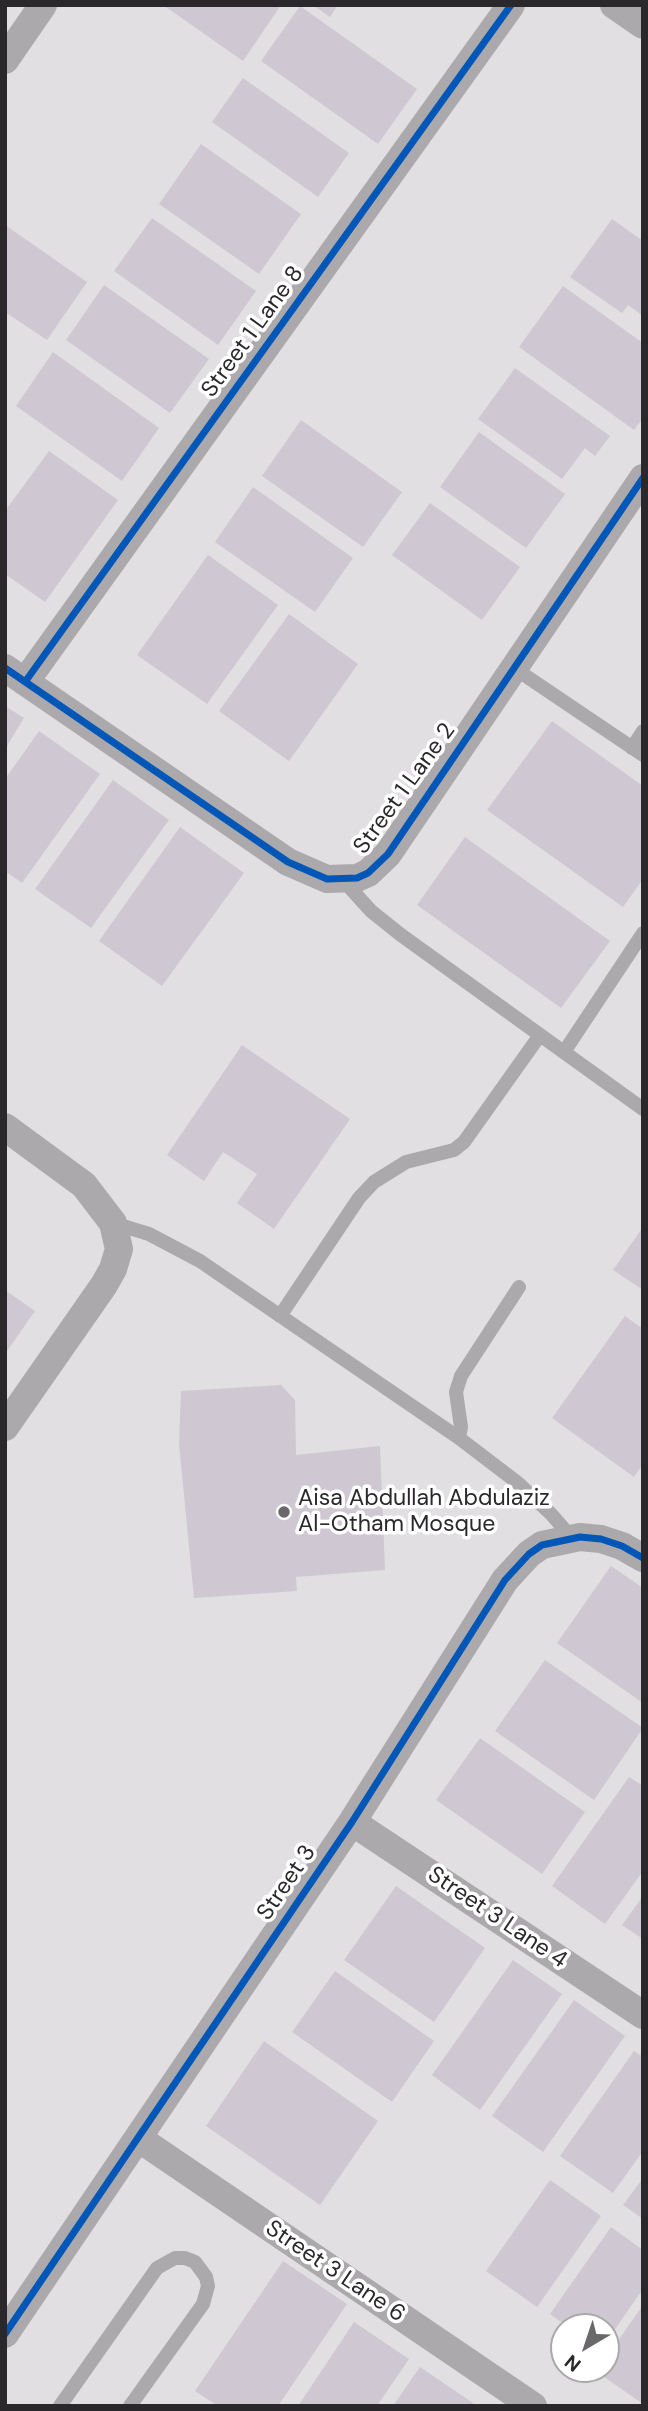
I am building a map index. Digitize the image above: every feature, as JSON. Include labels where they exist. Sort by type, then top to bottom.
[{"type":"street","points":[[5,60],[43,5]]},
{"type":"street","name":"Street 1 Lane 8","points":[[15,675],[511,5]]},
{"type":"street","points":[[614,5],[643,25]]},
{"type":"street","name":"Street 1 Lane 2","points":[[15,675],[288,862],[327,879],[357,878],[368,873],[388,854],[643,478]]},
{"type":"street","points":[[5,1128],[84,1185],[106,1210],[113,1223],[119,1249],[113,1269],[5,1427]]},
{"type":"street","name":"Street 3","points":[[5,2334],[352,1822],[505,1580],[529,1554],[542,1545],[572,1538],[601,1539],[622,1546],[643,1558]]},
{"type":"street","name":"Street 3 Lane 4","points":[[352,1822],[643,2014]]},
{"type":"street","name":"Street 3 Lane 6","points":[[138,2138],[533,2406]]},
{"type":"lane","points":[[514,668],[637,751],[643,731]]},
{"type":"lane","points":[[343,880],[371,911],[401,935],[643,1109]]},
{"type":"lane","points":[[564,1052],[643,933]]},
{"type":"lane","points":[[280,1316],[359,1198],[374,1182],[406,1162],[454,1150],[464,1142],[540,1035]]},
{"type":"lane","points":[[113,1223],[149,1234],[200,1261],[458,1438],[518,1483],[572,1538]]},
{"type":"lane","points":[[458,1438],[461,1427],[456,1392],[461,1376],[519,1287]]},
{"type":"lane","points":[[60,2406],[157,2268],[175,2258],[195,2262],[206,2277],[207,2295],[131,2406]]},
{"type":"building","points":[[163,5],[281,5],[243,61]]},
{"type":"building","points":[[313,5],[338,5],[330,17]]},
{"type":"building","points":[[300,6],[417,89],[378,144],[261,61]]},
{"type":"building","points":[[243,78],[349,153],[318,197],[212,122]]},
{"type":"building","points":[[201,144],[301,214],[259,274],[159,204]]},
{"type":"building","points":[[152,218],[256,291],[218,345],[114,271]]},
{"type":"building","points":[[612,219],[643,241],[643,316],[628,305],[622,313],[570,277]]},
{"type":"building","points":[[5,225],[87,282],[47,340],[5,312]]},
{"type":"building","points":[[104,285],[209,359],[170,413],[66,340]]},
{"type":"building","points":[[563,286],[643,343],[643,418],[634,430],[519,347]]},
{"type":"building","points":[[53,352],[159,428],[122,481],[16,406]]},
{"type":"building","points":[[515,368],[610,436],[595,456],[585,448],[562,479],[478,419]]},
{"type":"building","points":[[301,420],[402,492],[363,547],[262,476]]},
{"type":"building","points":[[479,432],[565,494],[526,548],[440,487]]},
{"type":"building","points":[[49,451],[118,500],[45,602],[5,574],[5,511]]},
{"type":"building","points":[[253,487],[353,558],[315,612],[215,542]]},
{"type":"building","points":[[430,503],[520,567],[482,620],[392,555]]},
{"type":"building","points":[[208,555],[278,605],[207,704],[137,655]]},
{"type":"building","points":[[289,614],[358,664],[289,761],[219,711]]},
{"type":"building","points":[[5,706],[24,718],[5,749]]},
{"type":"building","points":[[552,721],[643,786],[643,879],[623,907],[487,810]]},
{"type":"building","points":[[39,731],[100,774],[22,883],[5,871],[5,779]]},
{"type":"building","points":[[113,780],[169,820],[91,928],[35,889]]},
{"type":"building","points":[[180,827],[244,873],[162,986],[99,941]]},
{"type":"building","points":[[465,837],[610,941],[561,1008],[417,905]]},
{"type":"building","points":[[242,1045],[350,1119],[274,1229],[237,1203],[257,1174],[223,1152],[204,1181],[167,1155]]},
{"type":"building","points":[[643,1227],[643,1290],[613,1270]]},
{"type":"building","points":[[5,1290],[35,1311],[5,1354]]},
{"type":"building","points":[[625,1316],[643,1329],[643,1464],[634,1477],[552,1418]]},
{"type":"building","name":"Aisa Abdullah Abdulaziz Al-Otham Mosque","points":[[281,1385],[295,1400],[296,1455],[380,1446],[385,1570],[296,1577],[297,1591],[194,1598],[179,1444],[181,1391]]},
{"type":"building","points":[[611,1566],[643,1588],[643,1703],[557,1643]]},
{"type":"building","points":[[545,1660],[643,1728],[594,1800],[495,1731]]},
{"type":"building","points":[[480,1738],[585,1812],[542,1874],[436,1800]]},
{"type":"building","points":[[629,1777],[643,1786],[643,1871],[605,1924],[552,1886]]},
{"type":"building","points":[[396,1886],[485,1948],[434,2022],[344,1960]]},
{"type":"building","points":[[643,1896],[643,1939],[622,1925]]},
{"type":"building","points":[[513,1960],[562,1994],[480,2110],[432,2075]]},
{"type":"building","points":[[335,1971],[434,2041],[392,2102],[292,2032]]},
{"type":"building","points":[[574,2000],[625,2036],[543,2152],[492,2116]]},
{"type":"building","points":[[264,2041],[378,2121],[320,2205],[206,2126]]},
{"type":"building","points":[[634,2051],[643,2057],[643,2151],[613,2193],[560,2156]]},
{"type":"building","points":[[643,2178],[643,2219],[623,2205]]},
{"type":"building","points":[[550,2180],[601,2216],[537,2307],[486,2271]]},
{"type":"building","points":[[611,2227],[643,2250],[643,2289],[620,2322],[620,2313],[551,2313]]},
{"type":"building","points":[[283,2261],[347,2304],[278,2406],[218,2406],[195,2391]]},
{"type":"building","points":[[643,2305],[643,2404],[613,2383],[620,2383],[620,2338]]},
{"type":"building","points":[[354,2322],[409,2359],[377,2406],[298,2406]]},
{"type":"building","points":[[420,2367],[473,2403],[471,2406],[393,2406]]},
{"type":"cycle path","points":[[25,682],[511,5]]},
{"type":"cycle path","points":[[5,668],[288,862],[327,879],[357,878],[368,873],[388,854],[643,478]]},
{"type":"cycle path","points":[[5,2334],[352,1822],[505,1580],[529,1554],[542,1545],[580,1537],[601,1539],[622,1546],[643,1558]]},
{"type":"place","name":"Aisa Abdullah Abdulaziz Al-Otham Mosque","points":[[284,1512]]}]
